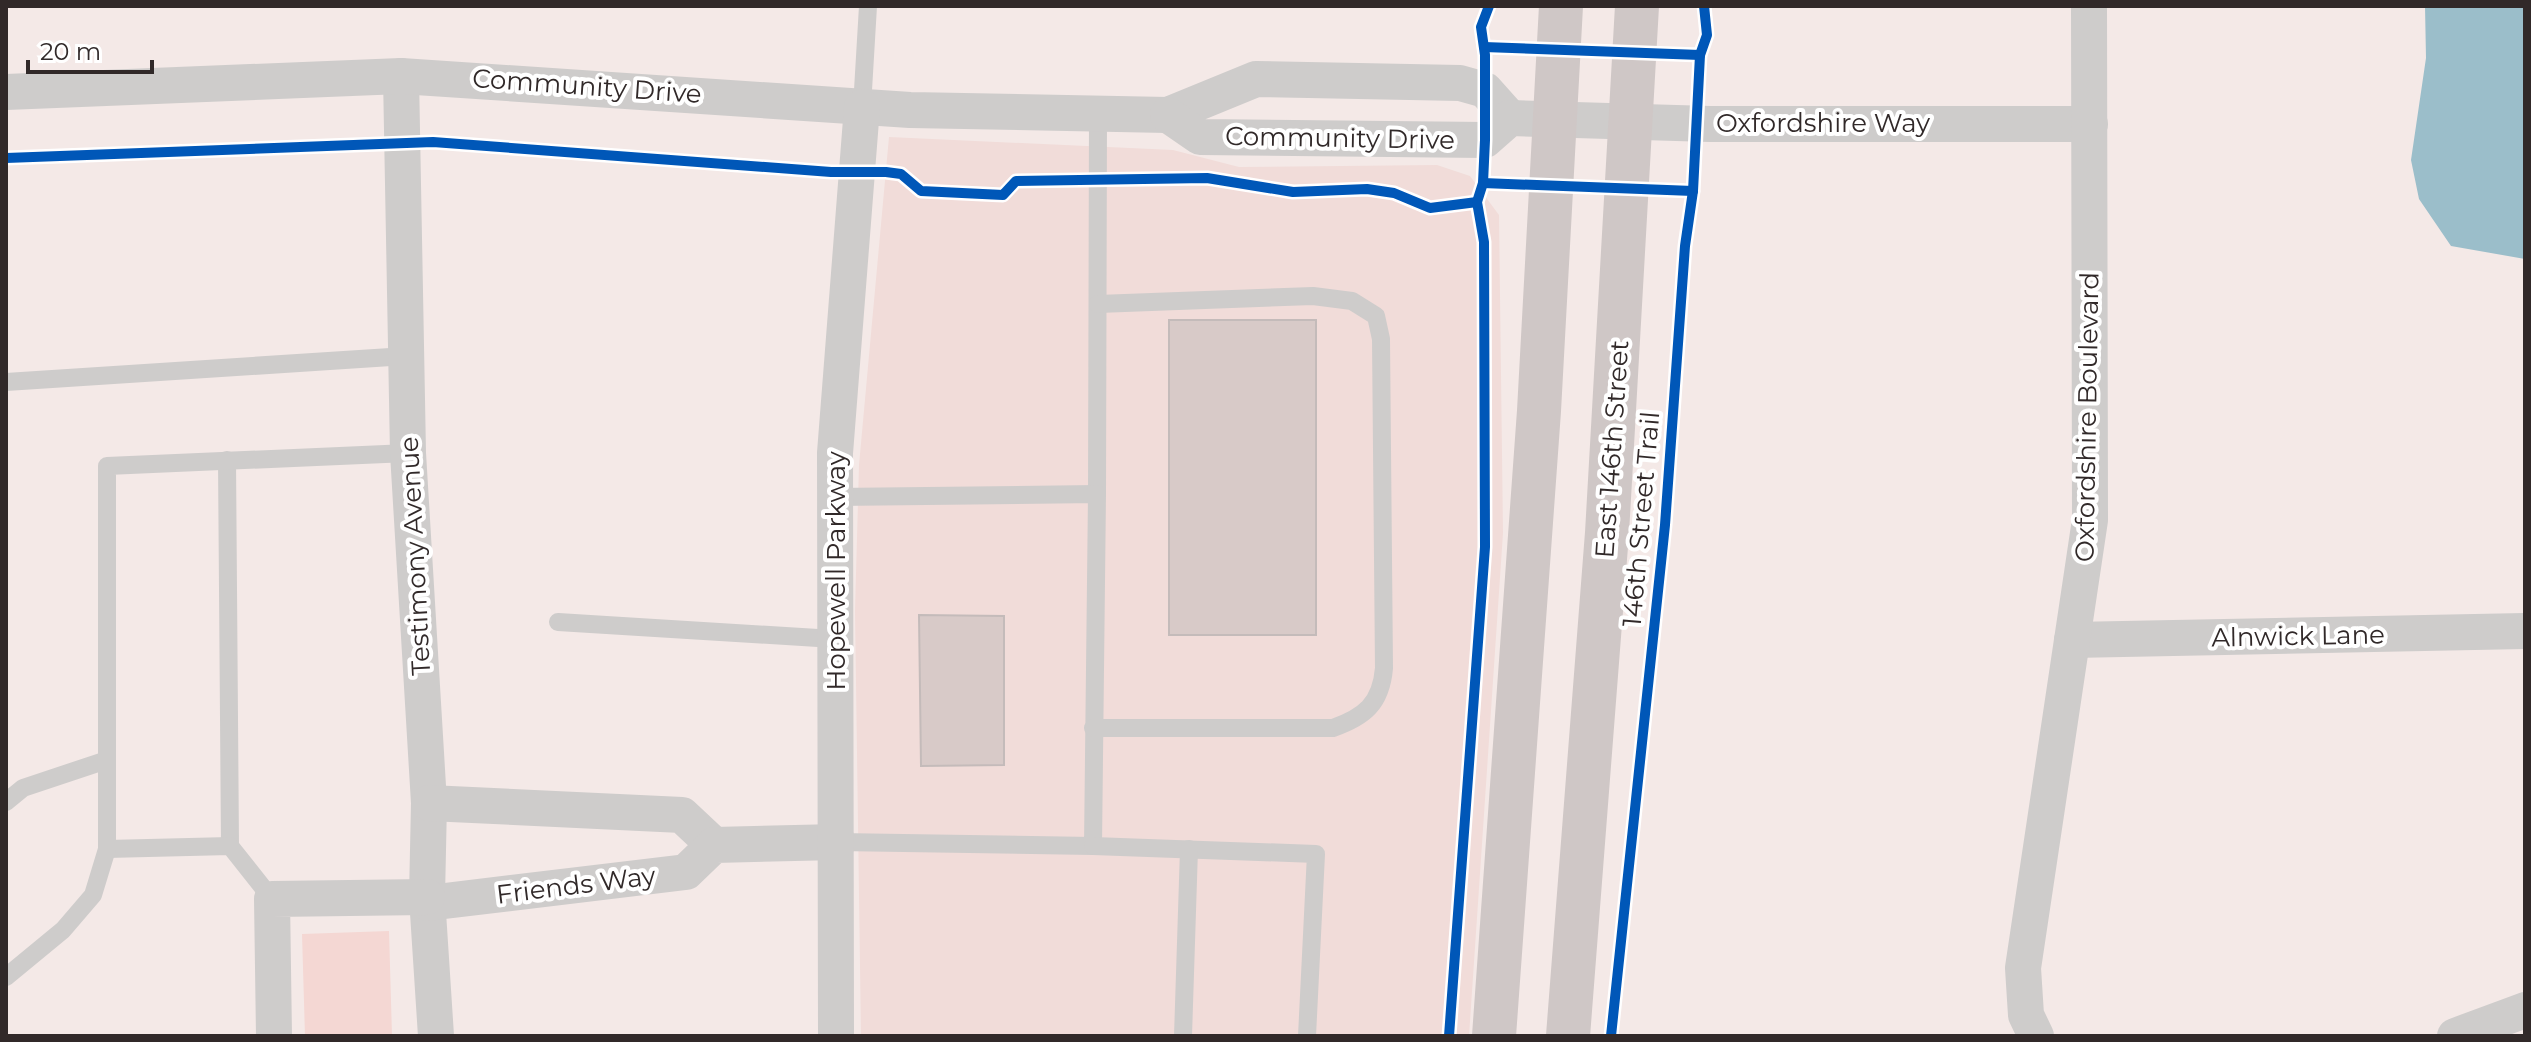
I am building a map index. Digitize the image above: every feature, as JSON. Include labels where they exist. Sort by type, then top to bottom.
[{"type":"main road","points":[[1494,1036],[1557,118],[1561,6]]},
{"type":"main road","name":"East 146th Street","points":[[1568,1036],[1607,533],[1637,6]]},
{"type":"street","name":"Oxfordshire Boulevard","points":[[2031,1026],[2023,968],[2090,520],[2089,6]]},
{"type":"street","name":"Community Drive","points":[[6,92],[185,82],[401,76],[862,107],[1168,115],[1256,79],[1460,83],[1485,90],[1498,129]]},
{"type":"street","name":"Testimony Avenue","points":[[401,76],[408,453],[429,803],[428,900],[436,1036]]},
{"type":"street","name":"Hopewell Parkway","points":[[836,1036],[835,453],[862,107]]},
{"type":"street","name":"Community Drive","points":[[1168,115],[1200,137],[1498,129],[1557,118]]},
{"type":"street","name":"Oxfordshire Way","points":[[1557,118],[2090,124]]},
{"type":"street","name":"Alnwick Lane","points":[[2072,640],[2525,631]]},
{"type":"street","points":[[429,803],[682,815],[714,845],[838,842]]},
{"type":"street","name":"Friends Way","points":[[272,899],[428,900],[686,872],[714,845]]},
{"type":"street","points":[[272,899],[274,1036]]},
{"type":"street","points":[[2455,1036],[2525,1010]]},
{"type":"lane","points":[[862,107],[868,6]]},
{"type":"lane","points":[[1093,846],[1098,115]]},
{"type":"lane","points":[[1093,728],[1333,728],[1360,718],[1374,701],[1383,676],[1381,339],[1376,316],[1352,301],[1313,296],[1098,304]]},
{"type":"lane","points":[[6,382],[406,356]]},
{"type":"lane","points":[[6,977],[63,930],[93,895],[107,849],[107,466],[408,453]]},
{"type":"lane","points":[[227,460],[230,846],[272,899]]},
{"type":"lane","points":[[835,497],[1097,494]]},
{"type":"lane","points":[[558,622],[834,639]]},
{"type":"lane","points":[[6,802],[23,788],[107,760]]},
{"type":"lane","points":[[838,842],[1093,846],[1316,854],[1307,1036]]},
{"type":"lane","points":[[107,849],[230,846]]},
{"type":"lane","points":[[1183,1036],[1189,849]]},
{"type":"path","points":[[6,158],[433,142],[901,174],[921,191],[1003,195],[1016,181],[1207,178],[1293,192],[1367,189],[1394,193],[1430,208],[1478,207],[1498,129]]},
{"type":"shaded area","points":[[889,137],[1173,150],[1239,167],[1437,165],[1470,176],[1499,215],[1503,533],[1469,1036],[861,1036],[855,611],[859,465]]},
{"type":"shaded area","points":[[389,931],[392,1036],[305,1036],[302,934]]},
{"type":"water","points":[[2425,6],[2525,6],[2525,259],[2451,246],[2419,199],[2411,160],[2426,58]]},
{"type":"building","points":[[1169,320],[1316,320],[1316,635],[1169,635]]},
{"type":"building","points":[[919,615],[1004,616],[1004,765],[921,766]]},
{"type":"cycle path","points":[[1449,1036],[1485,547],[1484,242],[1477,202],[1483,183],[1485,140],[1485,55],[1481,27],[1489,6]]},
{"type":"cycle path","name":"146th Street Trail","points":[[1611,1036],[1665,525],[1685,246],[1693,191],[1700,55],[1707,35],[1704,6]]},
{"type":"cycle path","points":[[1484,47],[1700,55]]},
{"type":"cycle path","points":[[6,158],[433,142],[831,172],[886,172],[901,174],[921,191],[1003,195],[1016,181],[1207,178],[1293,192],[1367,189],[1394,193],[1430,208],[1477,202]]},
{"type":"cycle path","points":[[1483,183],[1693,191]]}]
